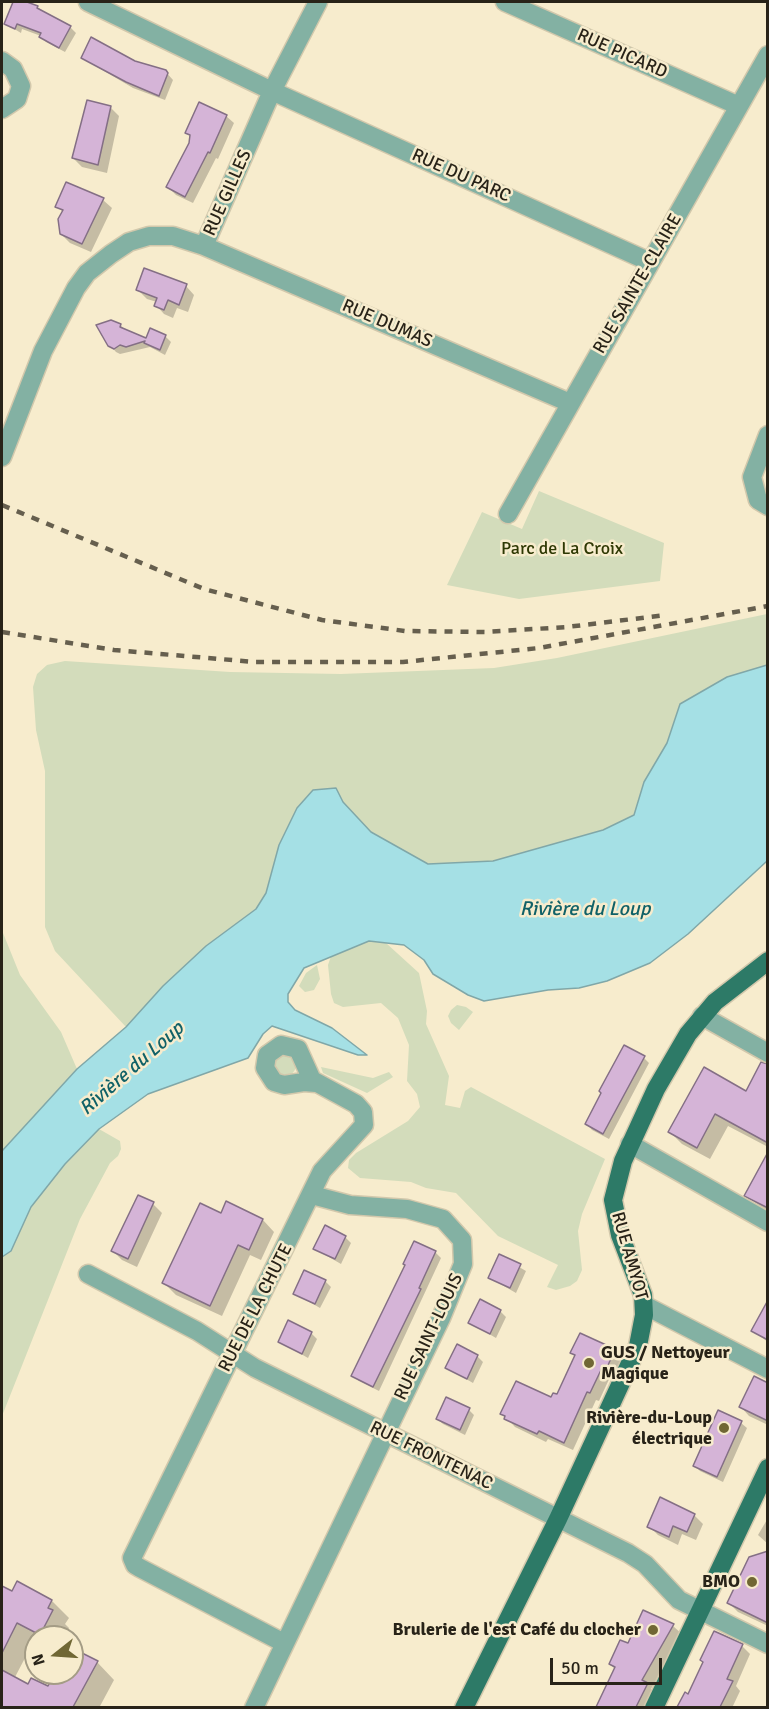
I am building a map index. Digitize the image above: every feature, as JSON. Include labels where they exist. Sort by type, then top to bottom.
[{"type":"main road","name":"RUE AMYOT","points":[[464,1707],[558,1519],[638,1346],[644,1305],[638,1275],[616,1219],[614,1200],[617,1177],[630,1144],[673,1057],[702,1016],[725,993],[767,962]]},
{"type":"main road","points":[[654,1707],[768,1468]]},
{"type":"street","name":"RUE DU PARC","points":[[88,2],[272,91],[650,262]]},
{"type":"street","name":"RUE GILLES","points":[[2,457],[43,351],[76,288],[87,273],[129,242],[149,236],[173,236],[204,246],[272,91],[318,2]]},
{"type":"street","name":"RUE PICARD","points":[[505,2],[739,106]]},
{"type":"street","name":"RUE SAINTE-CLAIRE","points":[[508,514],[768,55]]},
{"type":"street","points":[[2,61],[13,69],[21,86],[17,99],[2,109]]},
{"type":"street","name":"RUE DUMAS","points":[[204,246],[570,403]]},
{"type":"street","points":[[766,506],[758,500],[752,477],[768,435]]},
{"type":"street","points":[[702,1016],[768,1053]]},
{"type":"street","name":"RUE DE LA CHUTE","points":[[284,1643],[132,1562],[133,1553],[234,1353],[322,1171],[333,1156],[360,1132],[365,1120],[357,1104],[316,1083]]},
{"type":"street","points":[[630,1144],[768,1222]]},
{"type":"street","name":"RUE SAINT-LOUIS","points":[[254,1707],[459,1276],[464,1250],[462,1240],[443,1219],[407,1209],[350,1205],[312,1195]]},
{"type":"street","name":"RUE FRONTENAC","points":[[88,1274],[197,1331],[255,1368],[637,1558],[672,1594],[699,1612],[768,1644]]},
{"type":"street","points":[[644,1305],[768,1369]]},
{"type":"green space","name":"Parc de La Croix","points":[[539,491],[664,543],[660,581],[519,599],[447,585],[482,512],[522,529]]},
{"type":"green space","points":[[767,614],[767,665],[680,704],[667,743],[644,782],[634,815],[603,830],[493,861],[428,864],[371,832],[343,802],[336,788],[313,790],[297,808],[279,845],[266,893],[256,909],[206,946],[126,1027],[55,951],[45,927],[45,771],[36,730],[33,687],[37,674],[47,665],[65,661],[230,672],[341,674],[494,668],[557,658]]},
{"type":"green space","points":[[2,833],[3,933],[20,975],[61,1032],[77,1069],[2,1151]]},
{"type":"green space","points":[[369,941],[386,943],[419,973],[427,1011],[426,1024],[449,1076],[445,1105],[460,1108],[465,1091],[471,1087],[605,1159],[582,1214],[578,1231],[582,1270],[577,1281],[570,1286],[556,1290],[547,1287],[558,1265],[498,1236],[456,1193],[426,1188],[411,1182],[360,1178],[348,1168],[349,1160],[356,1153],[408,1121],[420,1107],[417,1094],[407,1081],[409,1045],[398,1018],[381,1003],[343,1007],[334,1003],[331,994],[328,965],[331,956]]},
{"type":"green space","points":[[317,965],[320,979],[314,990],[305,992],[299,986],[306,973]]},
{"type":"green space","points":[[457,1005],[473,1012],[459,1030],[451,1023],[448,1016]]},
{"type":"green space","points":[[285,1054],[295,1061],[296,1065],[289,1075],[285,1076],[275,1069],[274,1065],[281,1055]]},
{"type":"green space","points":[[321,1067],[373,1078],[389,1072],[393,1077],[367,1093],[323,1073]]},
{"type":"green space","points":[[99,1129],[120,1141],[121,1149],[118,1156],[110,1163],[80,1219],[2,1416],[2,1257],[11,1251],[31,1207],[65,1164]]},
{"type":"water","name":"Rivière du Loup","points":[[767,665],[767,861],[688,934],[650,963],[607,981],[579,988],[548,990],[484,1001],[468,995],[433,974],[424,960],[404,945],[369,941],[304,968],[288,994],[288,1002],[295,1010],[332,1028],[367,1055],[358,1055],[272,1026],[263,1034],[248,1058],[148,1094],[99,1129],[65,1164],[31,1207],[11,1251],[2,1257],[2,1151],[77,1069],[126,1027],[163,986],[206,946],[256,909],[266,893],[279,845],[297,808],[313,790],[336,788],[343,802],[371,832],[428,864],[493,861],[603,830],[634,815],[644,782],[667,743],[680,704],[727,677]]},
{"type":"building","points":[[13,2],[27,2],[38,6],[37,8],[71,26],[59,48],[39,37],[41,33],[17,24],[15,29],[4,24]]},
{"type":"building","points":[[91,37],[135,61],[166,70],[168,73],[159,96],[126,82],[81,58]]},
{"type":"building","points":[[87,100],[111,106],[98,165],[72,158]]},
{"type":"building","points":[[199,102],[227,115],[210,153],[208,152],[185,197],[166,187],[189,143],[190,135],[185,133]]},
{"type":"building","points":[[66,182],[104,198],[82,244],[60,234],[58,219],[63,210],[55,207]]},
{"type":"building","points":[[144,268],[187,284],[179,305],[168,300],[164,310],[154,306],[157,298],[136,290]]},
{"type":"building","points":[[111,320],[121,324],[120,327],[146,338],[150,328],[166,335],[160,350],[144,343],[145,341],[126,347],[120,345],[114,349],[108,346],[96,325]]},
{"type":"building","points":[[624,1045],[645,1056],[603,1134],[585,1124],[601,1093],[599,1091]]},
{"type":"building","points":[[761,1062],[768,1064],[768,1143],[715,1114],[697,1148],[668,1132],[704,1067],[746,1091]]},
{"type":"building","points":[[768,1152],[768,1208],[744,1196]]},
{"type":"building","points":[[138,1195],[154,1202],[128,1259],[111,1251]]},
{"type":"building","points":[[226,1201],[263,1219],[249,1250],[238,1245],[210,1306],[162,1283],[200,1203],[221,1213]]},
{"type":"building","points":[[325,1225],[346,1236],[335,1259],[313,1249]]},
{"type":"building","points":[[414,1241],[436,1251],[419,1288],[421,1289],[373,1387],[351,1376],[405,1265],[403,1264]]},
{"type":"building","points":[[499,1254],[521,1264],[510,1288],[488,1278]]},
{"type":"building","points":[[304,1270],[326,1280],[315,1304],[293,1294]]},
{"type":"building","points":[[480,1299],[501,1310],[490,1334],[468,1323]]},
{"type":"building","points":[[768,1300],[768,1340],[751,1331]]},
{"type":"building","points":[[288,1320],[312,1332],[302,1354],[278,1342]]},
{"type":"building","points":[[580,1333],[615,1349],[606,1370],[602,1368],[590,1393],[587,1392],[564,1443],[539,1431],[537,1434],[504,1419],[505,1416],[500,1414],[516,1381],[551,1397],[553,1393],[557,1394],[575,1355],[570,1353]]},
{"type":"building","points":[[457,1344],[478,1355],[467,1379],[445,1368]]},
{"type":"building","points":[[754,1376],[768,1383],[768,1421],[739,1407]]},
{"type":"building","points":[[446,1397],[470,1408],[460,1430],[436,1419]]},
{"type":"building","points":[[718,1410],[742,1421],[717,1477],[693,1466]]},
{"type":"building","points":[[660,1497],[695,1514],[687,1532],[673,1526],[669,1537],[647,1527]]},
{"type":"building","name":"BMO","points":[[768,1551],[768,1623],[727,1603],[749,1557]]},
{"type":"building","points":[[17,1581],[52,1600],[48,1608],[53,1610],[45,1625],[24,1627],[17,1623],[2,1653],[2,1586],[12,1591]]},
{"type":"building","points":[[643,1610],[674,1624],[642,1680],[648,1683],[636,1707],[596,1707],[615,1667],[609,1664],[620,1640],[628,1643]]},
{"type":"building","points":[[714,1631],[743,1644],[727,1679],[733,1681],[720,1707],[677,1707],[685,1692],[688,1694],[703,1662],[700,1660]]},
{"type":"building","points":[[84,1654],[98,1661],[73,1707],[2,1707],[2,1670],[24,1682],[24,1685],[84,1685]]},
{"type":"railway","points":[[2,505],[204,589],[322,620],[405,631],[485,632],[567,627],[666,615]]},
{"type":"railway","points":[[2,632],[114,650],[255,662],[403,662],[539,648],[768,606]]},
{"type":"place","name":"GUS / Nettoyeur Magique","points":[[589,1363]]},
{"type":"place","name":"Rivière-du-Loup électrique","points":[[724,1428]]},
{"type":"place","name":"BMO","points":[[752,1582]]},
{"type":"place","name":"Brulerie de l'est Café du clocher","points":[[653,1630]]}]
